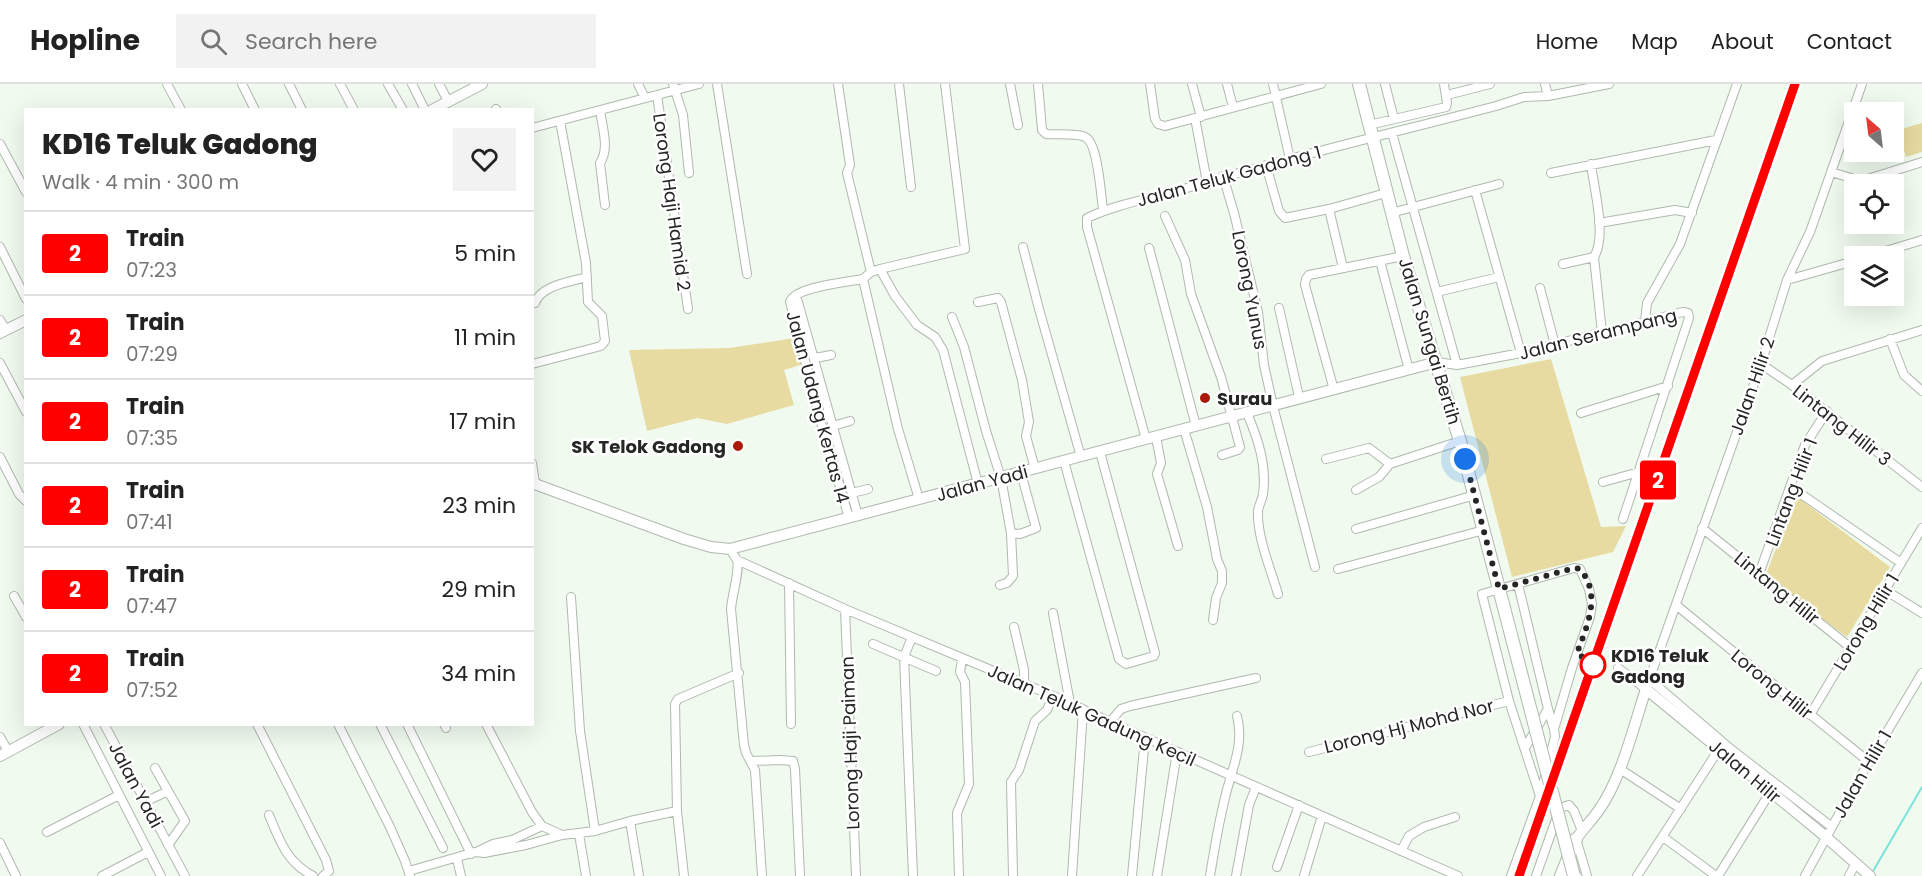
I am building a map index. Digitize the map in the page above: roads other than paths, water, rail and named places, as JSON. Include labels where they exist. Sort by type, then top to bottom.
[{"type":"main road","name":"Jalan Sungai Bertih","points":[[1359,84],[1403,256],[1437,362],[1475,495],[1574,876]]},
{"type":"main road","points":[[1561,876],[1579,835]]},
{"type":"street","points":[[167,84],[180,108]]},
{"type":"street","points":[[242,84],[254,108]]},
{"type":"street","points":[[289,84],[301,108]]},
{"type":"street","points":[[340,84],[353,108]]},
{"type":"street","points":[[388,84],[402,108]]},
{"type":"street","points":[[412,84],[424,108]]},
{"type":"street","points":[[439,84],[448,101]]},
{"type":"street","points":[[436,108],[482,84]]},
{"type":"street","points":[[638,84],[645,98]]},
{"type":"street","points":[[534,128],[657,95],[675,87],[699,84]]},
{"type":"street","points":[[717,84],[747,274]]},
{"type":"street","points":[[838,84],[850,165],[848,173],[875,271],[917,325],[935,338],[943,350],[978,484]]},
{"type":"street","points":[[899,84],[911,187]]},
{"type":"street","points":[[853,517],[852,494],[815,358],[794,296],[806,290],[862,279],[875,271],[965,249],[945,84]]},
{"type":"street","points":[[1010,84],[1018,125]]},
{"type":"street","points":[[1038,84],[1042,130],[1046,134],[1085,136],[1091,141],[1103,210]]},
{"type":"street","points":[[1150,84],[1155,119],[1158,124],[1165,126],[1321,84]]},
{"type":"street","points":[[1192,84],[1207,182]]},
{"type":"street","points":[[1227,84],[1233,107]]},
{"type":"street","points":[[1273,84],[1290,159]]},
{"type":"street","points":[[1385,84],[1394,119]]},
{"type":"street","points":[[1369,125],[1446,107],[1447,95],[1444,84]]},
{"type":"street","points":[[1447,95],[1490,84]]},
{"type":"street","points":[[1545,84],[1548,96]]},
{"type":"street","name":"Jalan Teluk Gadong 1","points":[[1151,438],[1087,227],[1087,218],[1103,210],[1223,176],[1524,97],[1548,96],[1610,84]]},
{"type":"street","points":[[1645,321],[1647,303],[1680,244],[1737,84]]},
{"type":"street","name":"Jalan Hilir 2","points":[[1647,684],[1761,364],[1787,280],[1810,232],[1862,84]]},
{"type":"street","points":[[675,87],[683,115],[689,173]]},
{"type":"street","name":"Lorong Haji Hamid 2","points":[[657,95],[688,309]]},
{"type":"street","points":[[600,110],[606,148],[600,163],[605,205]]},
{"type":"street","points":[[534,363],[601,346],[605,342],[602,316],[589,304],[586,263],[560,121]]},
{"type":"street","points":[[1392,133],[1457,365]]},
{"type":"street","points":[[1551,172],[1716,140]]},
{"type":"street","points":[[0,144],[24,188]]},
{"type":"street","points":[[1831,172],[1861,181],[1922,162]]},
{"type":"street","points":[[1590,164],[1599,224],[1599,248],[1594,257],[1602,333]]},
{"type":"street","points":[[1266,165],[1279,211],[1285,218],[1329,209],[1386,193]]},
{"type":"street","name":"Lorong Yunus","points":[[1223,176],[1258,312],[1264,365],[1273,406],[1315,567]]},
{"type":"street","points":[[1391,213],[1499,184]]},
{"type":"street","points":[[1475,190],[1521,353]]},
{"type":"street","points":[[1329,209],[1343,268]]},
{"type":"street","points":[[1599,224],[1675,210],[1692,213]]},
{"type":"street","points":[[1165,216],[1185,260],[1191,294],[1221,377],[1240,449],[1222,455]]},
{"type":"street","points":[[1902,246],[1922,240]]},
{"type":"street","points":[[0,247],[24,295]]},
{"type":"street","points":[[1023,247],[1081,457]]},
{"type":"street","points":[[1149,248],[1196,426]]},
{"type":"street","points":[[1334,390],[1305,285],[1306,279],[1310,275],[1403,256]]},
{"type":"street","points":[[1563,264],[1594,257]]},
{"type":"street","points":[[1380,261],[1409,370]]},
{"type":"street","points":[[1787,280],[1844,264]]},
{"type":"street","points":[[535,303],[537,297],[543,292],[587,277]]},
{"type":"street","points":[[1437,292],[1499,277]]},
{"type":"street","points":[[862,279],[898,429],[919,499]]},
{"type":"street","points":[[1540,288],[1555,345]]},
{"type":"street","name":"Jalan Udang Kertas 14","points":[[794,296],[790,302],[820,419],[853,517]]},
{"type":"street","points":[[978,302],[998,298],[1001,302],[1022,380],[1029,422],[1026,436],[1035,469]]},
{"type":"street","points":[[1279,308],[1299,397]]},
{"type":"street","name":"Jalan Serampang","points":[[1437,362],[1457,365],[1521,353],[1645,321],[1683,312],[1688,313],[1689,318],[1668,386],[1623,519]]},
{"type":"street","points":[[952,317],[964,346],[1001,478],[1011,533],[1014,572],[1011,580],[1000,585]]},
{"type":"street","points":[[0,320],[3,332],[24,322]]},
{"type":"street","points":[[1792,385],[1822,361],[1922,330]]},
{"type":"street","points":[[1890,339],[1904,375],[1922,391]]},
{"type":"street","points":[[815,358],[831,355]]},
{"type":"street","name":"Jalan Yadi","points":[[534,483],[684,538],[711,547],[730,549],[1437,362]]},
{"type":"street","points":[[0,363],[24,408]]},
{"type":"street","name":"Lintang Hilir 3","points":[[1761,364],[1827,411],[1922,487]]},
{"type":"street","points":[[1581,413],[1668,386]]},
{"type":"street","name":"Lintang Hilir 1","points":[[1759,574],[1805,445],[1827,411]]},
{"type":"street","points":[[1247,413],[1258,440],[1264,479],[1258,511],[1259,528],[1278,594]]},
{"type":"street","points":[[833,426],[850,421]]},
{"type":"street","points":[[1184,429],[1222,571],[1222,583],[1216,598],[1213,620]]},
{"type":"street","points":[[1151,438],[1161,463],[1157,474],[1178,546]]},
{"type":"street","points":[[1356,490],[1379,477],[1390,464],[1460,441]]},
{"type":"street","points":[[1326,459],[1369,448],[1390,464]]},
{"type":"street","points":[[1064,461],[1119,659],[1126,664],[1149,658],[1155,653],[1100,452]]},
{"type":"street","points":[[0,457],[24,499]]},
{"type":"street","points":[[1011,533],[1020,534],[1036,528],[1021,472]]},
{"type":"street","points":[[1603,482],[1639,472]]},
{"type":"street","points":[[1791,486],[1902,563]]},
{"type":"street","points":[[852,494],[868,489]]},
{"type":"street","points":[[1356,529],[1475,495]]},
{"type":"street","name":"Lintang Hilir","points":[[1702,528],[1851,648]]},
{"type":"street","name":"Lorong Hilir 1","points":[[1810,715],[1922,528]]},
{"type":"street","points":[[1338,569],[1484,530]]},
{"type":"street","points":[[730,549],[739,567],[732,591],[731,609],[744,745],[755,770],[762,876]]},
{"type":"street","name":"Jalan Teluk Gadung Kecil","points":[[737,560],[845,609],[1070,703],[1458,876]]},
{"type":"street","points":[[1511,876],[1540,796],[1553,745],[1554,729],[1590,617],[1592,604],[1589,589],[1583,573],[1580,569],[1574,568],[1482,594],[1509,701],[1540,796]]},
{"type":"street","points":[[789,583],[791,724]]},
{"type":"street","points":[[1518,584],[1554,729]]},
{"type":"street","points":[[1885,590],[1922,613]]},
{"type":"street","points":[[14,596],[24,614]]},
{"type":"street","points":[[571,597],[580,731],[595,831]]},
{"type":"street","name":"Lorong Hilir","points":[[1676,605],[1869,762]]},
{"type":"street","name":"Lorong Haji Paiman","points":[[845,609],[856,876]]},
{"type":"street","points":[[1053,613],[1070,703]]},
{"type":"street","points":[[1014,627],[1024,670],[1024,684]]},
{"type":"street","points":[[912,637],[904,657],[913,876]]},
{"type":"street","points":[[873,644],[936,671]]},
{"type":"street","points":[[959,876],[957,813],[969,784],[965,682],[960,672],[962,659]]},
{"type":"street","name":"Jalan Hilir","points":[[1618,668],[1647,684],[1719,749],[1826,837],[1868,875]]},
{"type":"street","name":"Jalan Hilir 1","points":[[1805,876],[1922,673]]},
{"type":"street","points":[[684,876],[677,811],[675,704],[678,699],[739,674]]},
{"type":"street","points":[[1110,722],[1121,709],[1130,706],[1256,678]]},
{"type":"street","points":[[1579,835],[1599,810],[1620,769],[1647,684],[1832,827]]},
{"type":"street","points":[[1013,876],[1011,782],[1019,770],[1035,721],[1047,710],[1053,696]]},
{"type":"street","name":"Lorong Hj Mohd Nor","points":[[1310,752],[1509,701]]},
{"type":"street","points":[[1525,748],[1548,709]]},
{"type":"street","points":[[1072,876],[1083,710]]},
{"type":"street","points":[[1210,876],[1224,800],[1232,776],[1240,734],[1237,716]]},
{"type":"street","points":[[0,737],[4,754],[55,726]]},
{"type":"street","points":[[83,726],[161,876]]},
{"type":"street","name":"Jalan Yadi","points":[[105,726],[185,876]]},
{"type":"street","points":[[258,726],[326,860],[329,872],[323,876]]},
{"type":"street","points":[[339,726],[390,827],[409,874],[457,859],[493,844],[512,840],[542,826]]},
{"type":"street","points":[[381,726],[443,848]]},
{"type":"street","points":[[408,726],[473,853]]},
{"type":"street","points":[[487,726],[518,788],[542,826],[562,835]]},
{"type":"street","points":[[1132,876],[1145,738]]},
{"type":"street","points":[[1637,876],[1719,749]]},
{"type":"street","points":[[1157,876],[1177,752]]},
{"type":"street","points":[[752,761],[780,759],[792,761],[795,769],[800,876]]},
{"type":"street","points":[[155,768],[185,821],[168,844]]},
{"type":"street","points":[[1620,769],[1681,809]]},
{"type":"street","points":[[1236,876],[1249,806],[1256,787]]},
{"type":"street","points":[[146,802],[168,791]]},
{"type":"street","points":[[1664,837],[1717,876],[1771,791]]},
{"type":"street","points":[[47,832],[119,795]]},
{"type":"street","points":[[1277,867],[1299,805]]},
{"type":"street","points":[[1536,876],[1560,808],[1569,805],[1574,811],[1587,876]]},
{"type":"street","points":[[473,853],[484,853],[562,835],[595,831],[630,820],[677,811]]},
{"type":"street","points":[[269,815],[289,857],[298,867],[313,876]]},
{"type":"street","points":[[1304,876],[1322,816]]},
{"type":"street","points":[[1401,851],[1409,836],[1424,827],[1455,817]]},
{"type":"street","points":[[630,820],[639,876]]},
{"type":"street","points":[[579,834],[586,876]]},
{"type":"street","points":[[0,843],[16,876]]},
{"type":"street","points":[[102,876],[148,852]]},
{"type":"street","points":[[457,859],[461,876]]},
{"type":"street","points":[[1849,876],[1856,863]]},
{"type":"waterway","points":[[1872,873],[1922,787]]},
{"type":"railway","points":[[1523,876],[1799,84]]},
{"type":"train","name":"2","points":[[1519,876],[1795,84]]},
{"type":"place","name":"Surau","points":[[1205,398]]},
{"type":"place","name":"SK Telok Gadong","points":[[738,446]]},
{"type":"place","name":"KD16 Teluk Gadong","points":[[1593,665]]}]
